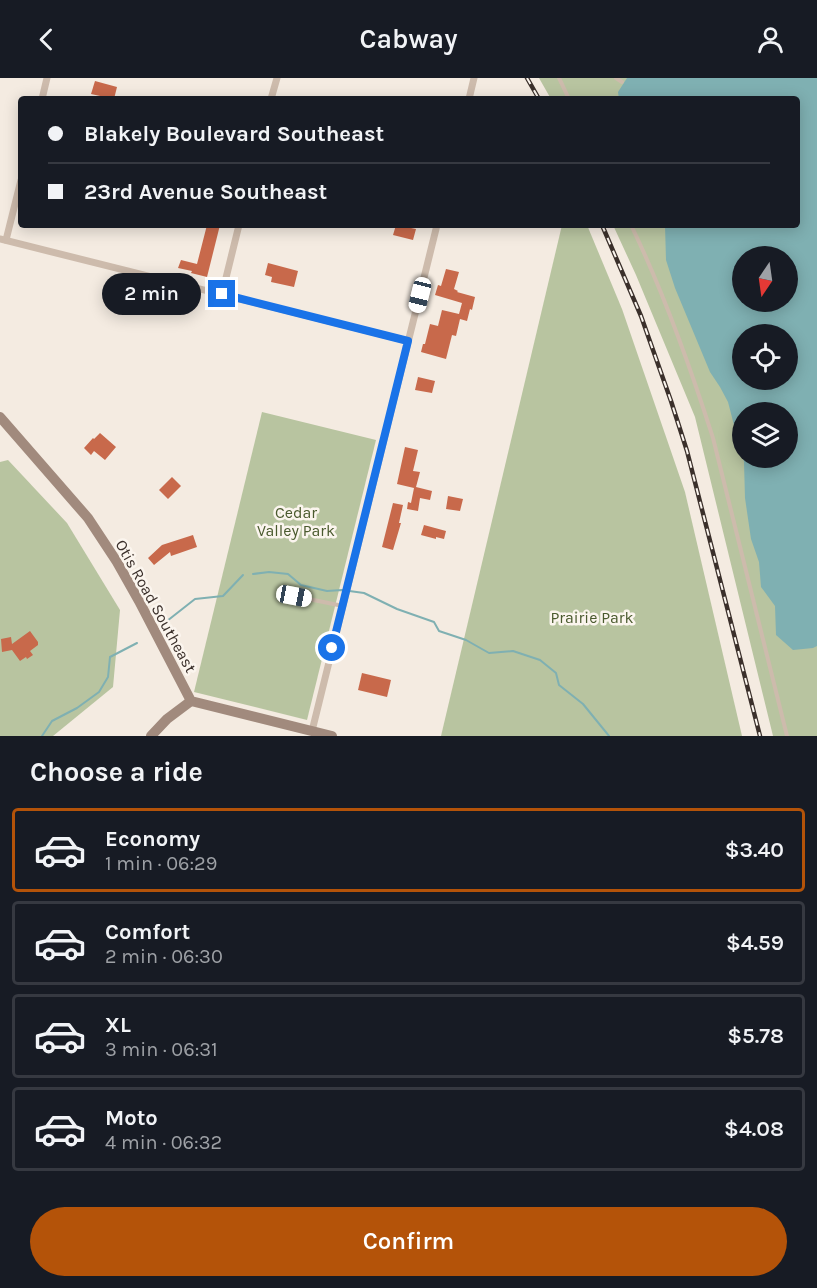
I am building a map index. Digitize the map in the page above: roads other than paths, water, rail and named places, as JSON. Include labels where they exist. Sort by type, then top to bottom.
[{"type":"street","points":[[43,96],[47,78]]},
{"type":"street","points":[[273,96],[277,78]]},
{"type":"street","points":[[470,96],[474,78]]},
{"type":"street","points":[[18,190],[3,240],[408,341]]},
{"type":"street","points":[[222,294],[238,228]]},
{"type":"street","points":[[312,731],[436,228]]},
{"type":"street","name":"Otis Road Southeast","points":[[0,417],[88,518],[139,601],[191,701]]},
{"type":"street","points":[[151,736],[167,719],[191,701],[332,736]]},
{"type":"lane","points":[[559,78],[568,96]]},
{"type":"lane","points":[[616,78],[622,82]]},
{"type":"lane","points":[[632,228],[666,305],[713,438],[787,736]]},
{"type":"lane","points":[[294,596],[343,604]]},
{"type":"water","points":[[627,78],[817,78],[817,646],[793,650],[776,635],[775,606],[761,587],[759,562],[751,539],[745,498],[744,468],[798,468],[798,402],[732,402],[732,417],[728,402],[710,372],[675,288],[666,260],[665,228],[800,228],[800,96],[619,96],[618,92]]},
{"type":"waterway","points":[[253,574],[269,572],[288,574],[301,585],[327,591],[342,590],[364,593],[397,609],[434,622],[439,631],[466,640],[489,653],[513,651],[540,660],[556,673],[559,685],[583,704],[609,736]]},
{"type":"waterway","points":[[167,621],[195,599],[223,596],[243,575]]},
{"type":"waterway","points":[[42,736],[52,721],[77,708],[99,692],[108,677],[110,657],[137,643]]},
{"type":"railway","points":[[527,78],[537,96]]},
{"type":"railway","points":[[603,228],[641,316],[687,451],[760,736]]},
{"type":"park label","name":"Cedar Valley Park","points":[[296,521]]},
{"type":"park label","name":"Prairie Park","points":[[592,617]]}]
